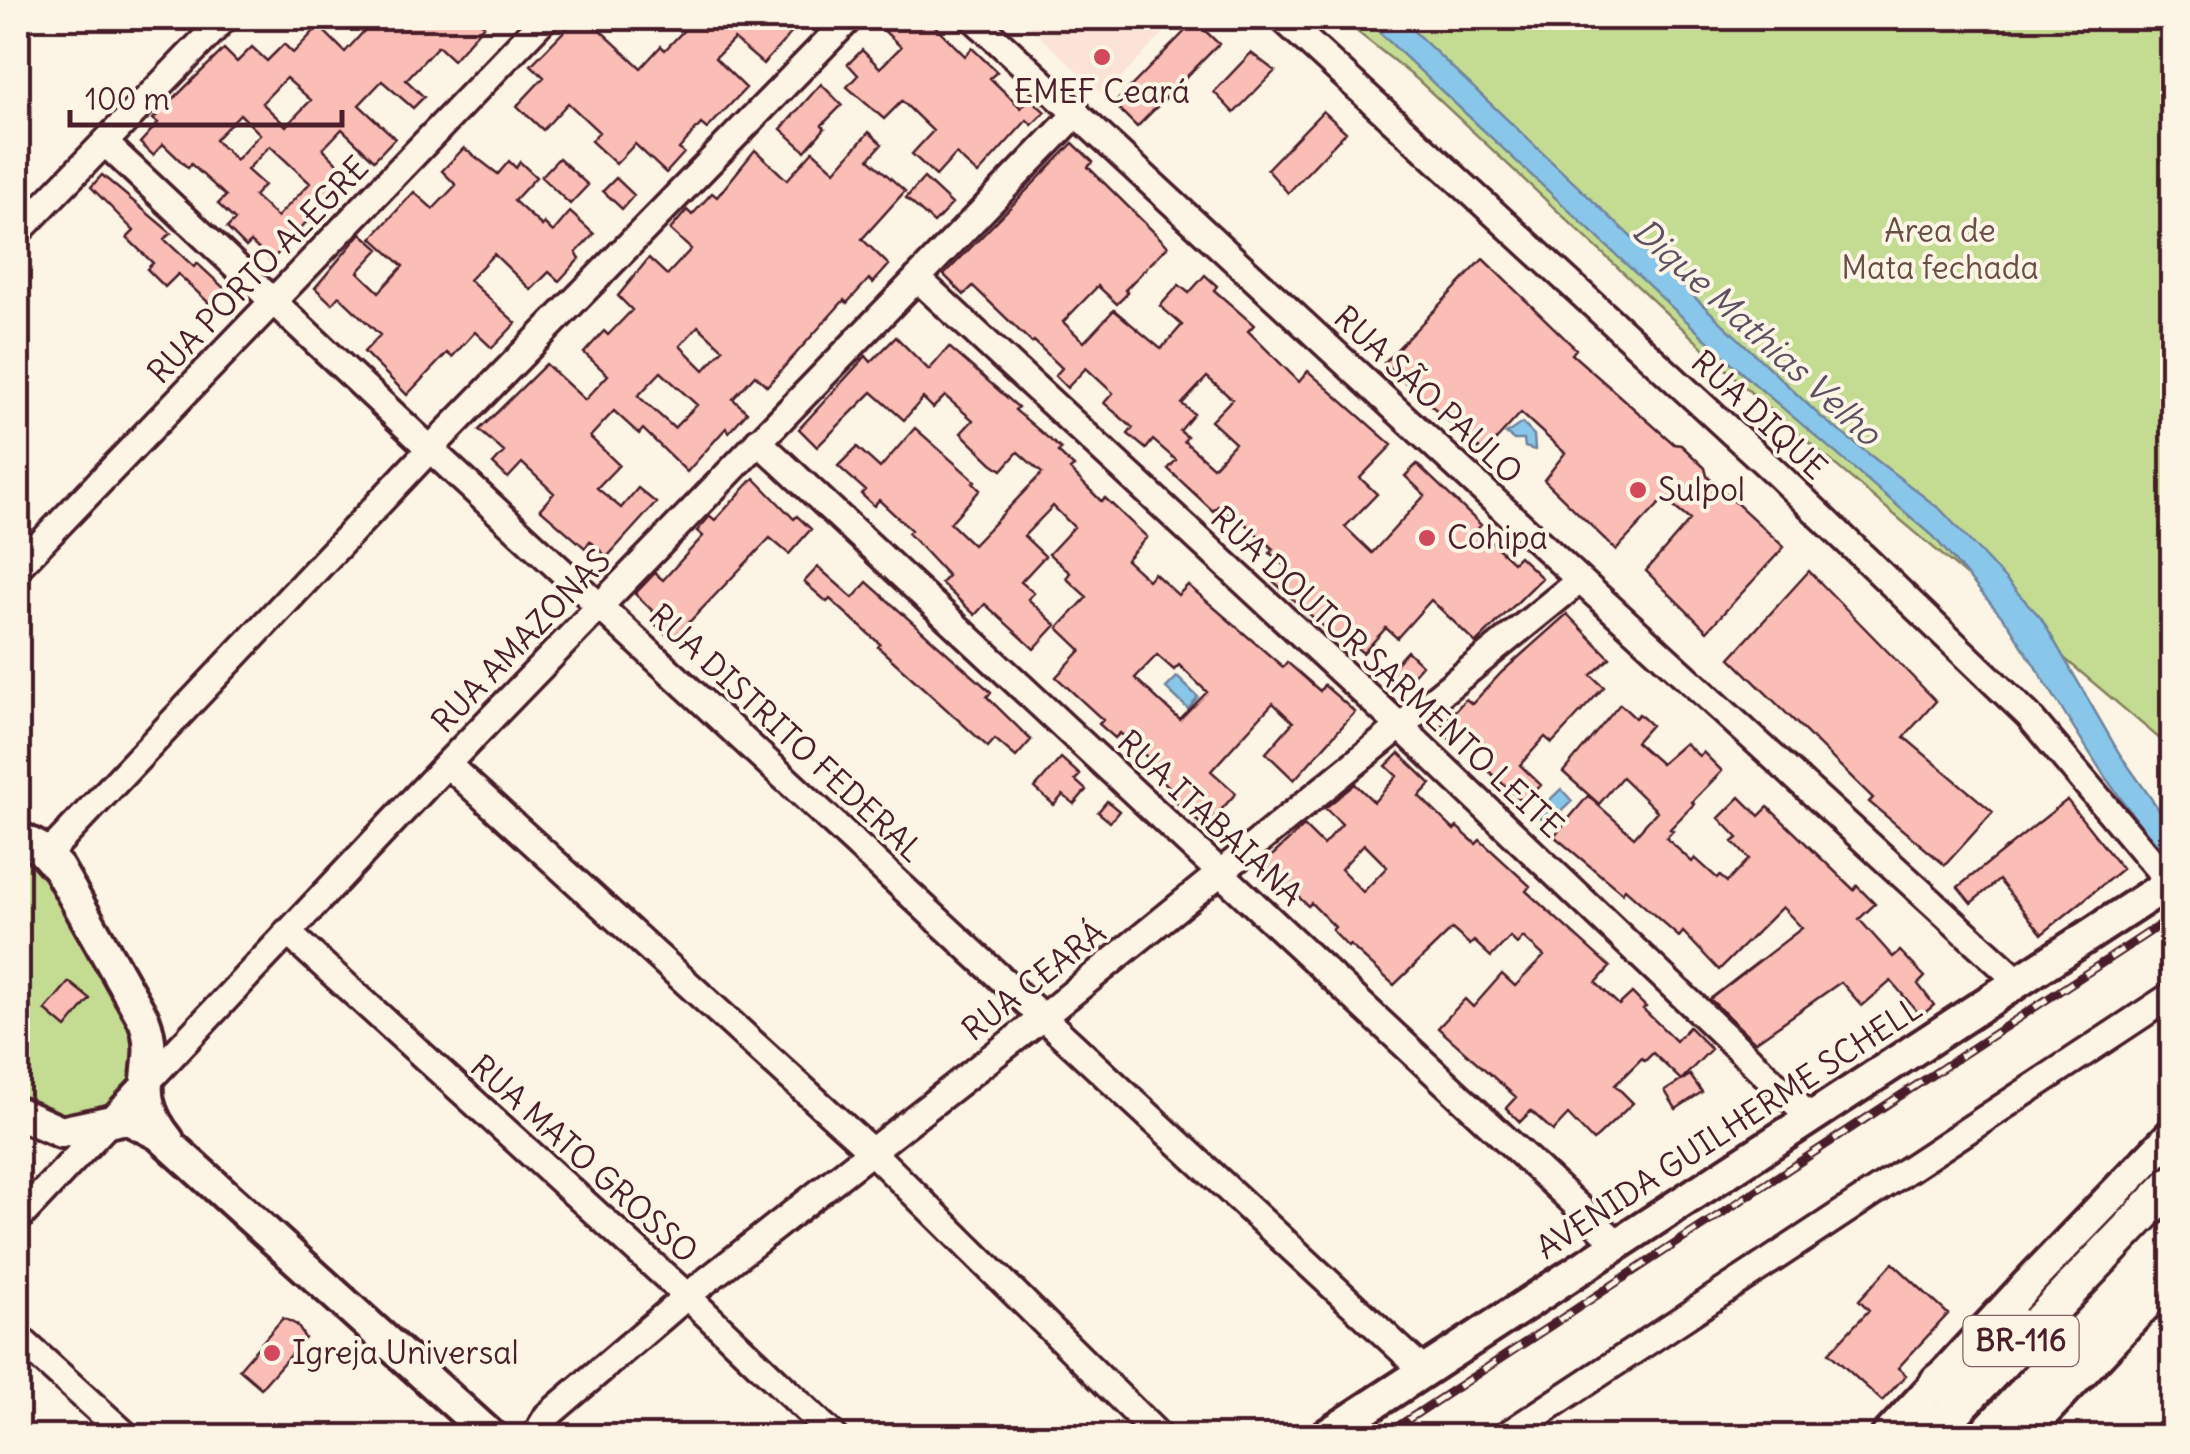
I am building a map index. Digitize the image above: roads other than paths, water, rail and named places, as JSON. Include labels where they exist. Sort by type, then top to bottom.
[{"type":"highway","name":"BR-116","points":[[1930,1436],[2172,1184]]},
{"type":"highway","name":"BR-116","points":[[1938,1382],[2113,1246]]},
{"type":"highway","name":"BR-116","points":[[2124,1329],[2168,1257]]},
{"type":"highway","name":"BR-116","points":[[1985,1436],[2168,1257]]},
{"type":"main road","points":[[18,836],[47,855],[64,877],[144,1020],[149,1039],[145,1085],[152,1115],[170,1142]]},
{"type":"main road","name":"AVENIDA GUILHERME SCHELL","points":[[1325,1436],[2171,882]]},
{"type":"main road","points":[[18,1113],[67,1132],[114,1119],[134,1121],[170,1142],[491,1436]]},
{"type":"main road","points":[[1888,1436],[2172,1134]]},
{"type":"main road","points":[[2022,1436],[2124,1329]]},
{"type":"main road","points":[[420,1369],[466,1436]]},
{"type":"street","points":[[18,232],[225,18]]},
{"type":"street","name":"RUA PORTO ALEGRE","points":[[18,567],[546,18]]},
{"type":"street","points":[[47,855],[430,450],[850,18]]},
{"type":"street","name":"RUA SÃO PAULO","points":[[973,18],[2018,980]]},
{"type":"street","name":"RUA DIQUE","points":[[1282,18],[1778,475],[2028,715],[2171,882]]},
{"type":"street","name":"RUA AMAZONAS","points":[[18,1219],[448,764],[1077,114]]},
{"type":"street","name":"RUA DISTRITO FEDERAL","points":[[105,143],[430,450],[1424,1370]]},
{"type":"street","name":"RUA DOUTOR SARMENTO LEITE","points":[[917,278],[1402,728],[1810,1117]]},
{"type":"street","name":"RUA ITABAIANA","points":[[758,441],[1617,1243]]},
{"type":"street","name":"RUA CEARÁ","points":[[535,1436],[542,1422],[687,1296],[1043,1017],[1580,580]]},
{"type":"street","points":[[448,764],[870,1150],[1159,1436]]},
{"type":"street","name":"RUA MATO GROSSO","points":[[288,932],[687,1296],[834,1436]]},
{"type":"street","points":[[1505,1436],[2172,995]]},
{"type":"street","points":[[18,1337],[127,1436]]},
{"type":"street","points":[[553,1436],[562,1405]]},
{"type":"water","name":"Dique Mathias Velho","points":[[1364,18],[1400,18],[1821,417],[1941,510],[2041,618],[2119,753],[2172,828],[2172,845],[2160,852],[2105,777],[2009,625],[1933,536],[1744,375]]},
{"type":"water","points":[[1522,423],[1534,435],[1535,450],[1525,447],[1524,440],[1514,440],[1506,434]]},
{"type":"water","points":[[1177,677],[1198,697],[1188,709],[1166,688]]},
{"type":"water","points":[[1561,789],[1572,801],[1547,825],[1536,813]]},
{"type":"railway","points":[[1383,1436],[2172,917]]},
{"type":"place","name":"EMEF Ceará","points":[[1102,57]]},
{"type":"place","name":"Sulpol","points":[[1638,490]]},
{"type":"place","name":"Cohipa","points":[[1427,538]]},
{"type":"place","name":"Igreja Universal","points":[[272,1353]]},
{"type":"park label","name":"Area de Mata fechada","points":[[1940,250]]}]
